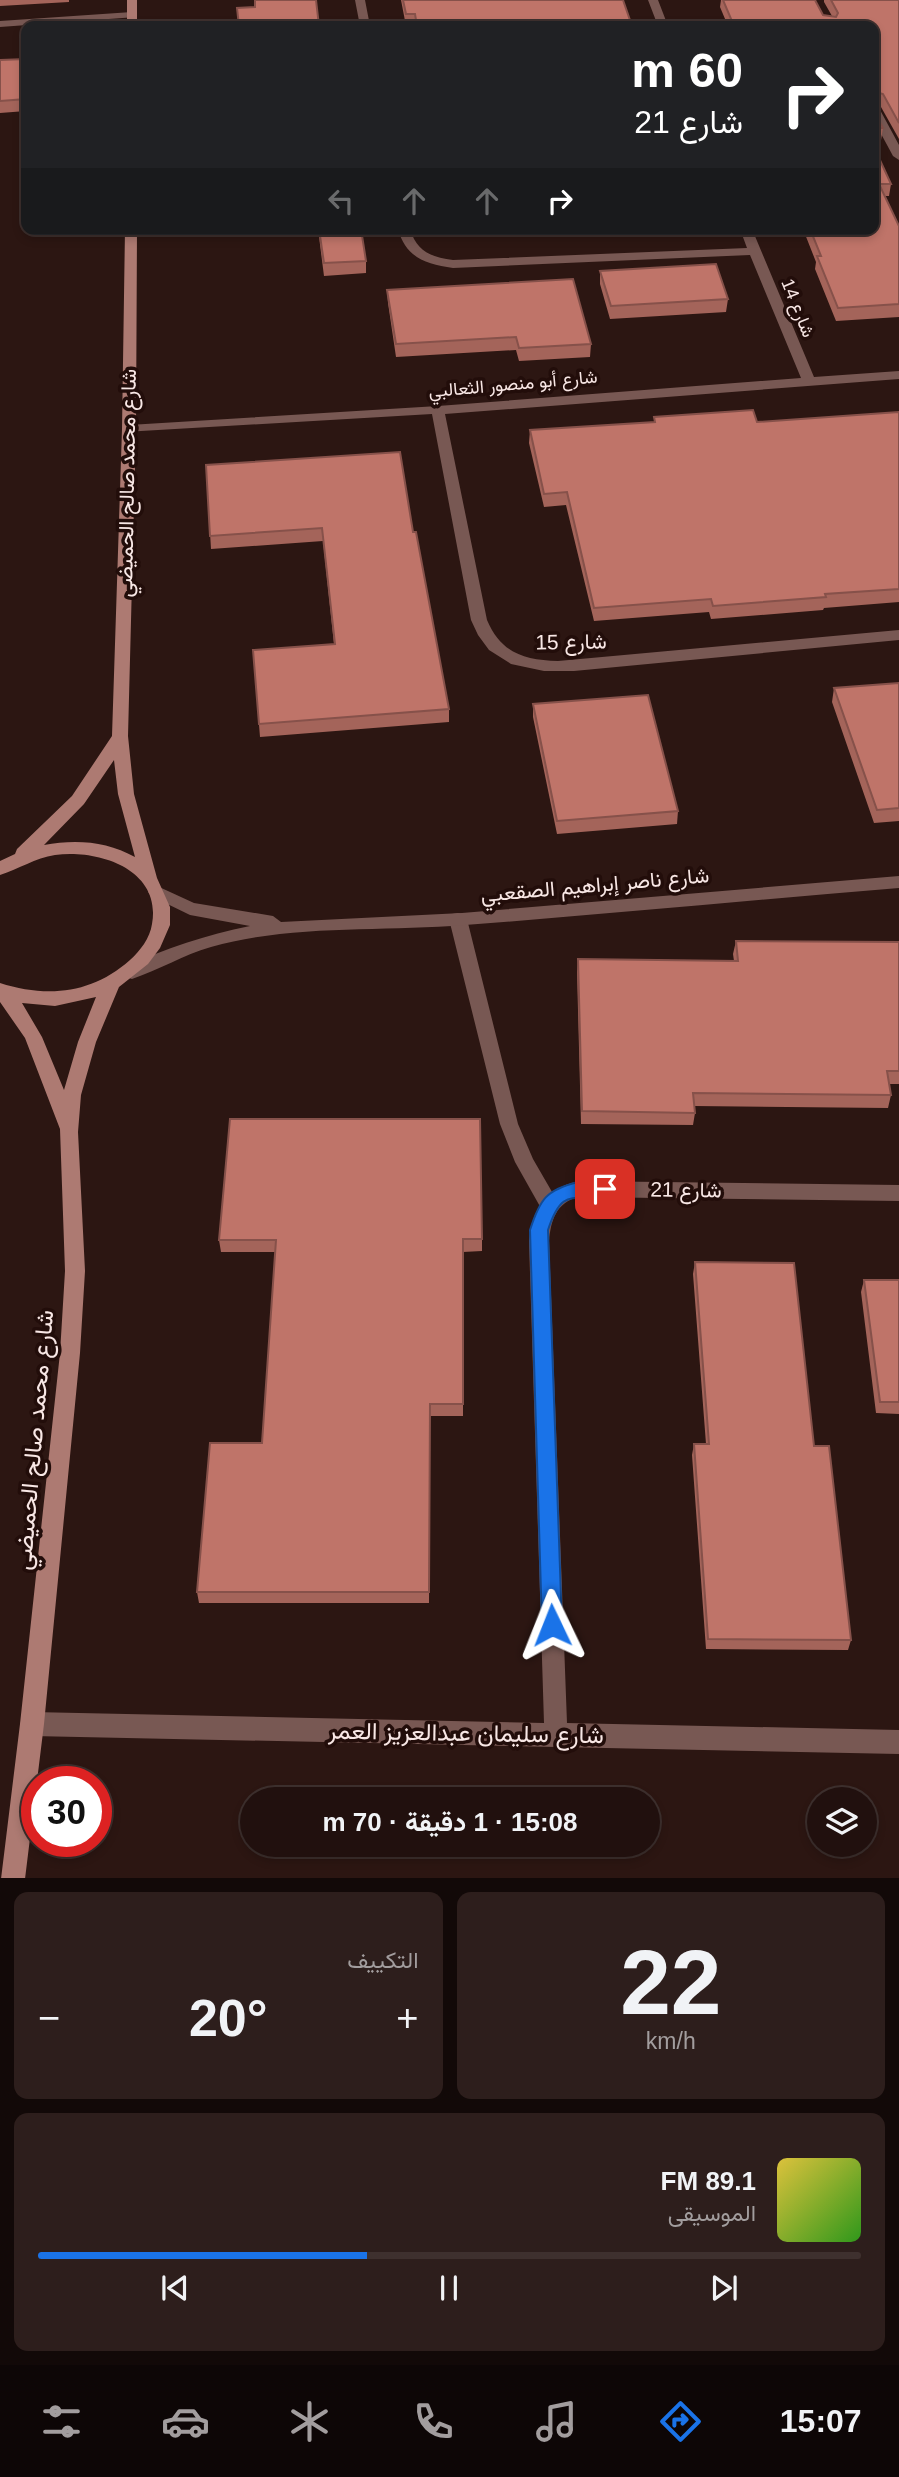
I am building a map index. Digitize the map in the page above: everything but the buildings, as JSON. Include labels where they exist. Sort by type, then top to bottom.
[{"type":"street","points":[[132,0],[132,21]]},
{"type":"street","points":[[360,0],[364,21]]},
{"type":"street","points":[[653,0],[661,21]]},
{"type":"street","points":[[0,24],[21,24]]},
{"type":"street","points":[[879,119],[899,156]]},
{"type":"street","name":"شارع محمد صالح الحميضي","points":[[0,990],[20,996],[66,999],[111,984],[130,972],[150,950],[162,925],[162,908],[125,794],[120,736],[129,429],[131,235]]},
{"type":"street","points":[[405,235],[407,243],[417,255],[436,262],[453,264],[755,251]]},
{"type":"street","name":"شارع 14","points":[[748,235],[808,380]]},
{"type":"street","name":"شارع أبو منصور الثعالبي","points":[[129,429],[438,410],[899,375]]},
{"type":"street","name":"شارع 15","points":[[438,410],[479,621],[492,646],[511,660],[538,666],[574,666],[899,635]]},
{"type":"street","name":"شارع محمد صالح الحميضي","points":[[7,865],[43,838],[75,804],[102,769],[120,736]]},
{"type":"street","points":[[7,865],[56,849],[88,849],[119,856],[135,865],[153,885]]},
{"type":"street","name":"شارع ناصر إبراهيم الصقعبي","points":[[130,972],[156,958],[195,943],[293,925],[458,919],[899,882]]},
{"type":"street","name":"شارع ناصر إبراهيم الصقعبي","points":[[153,885],[177,904],[208,913],[293,925]]},
{"type":"street","points":[[458,919],[509,1125],[525,1162],[549,1204],[541,1225],[539,1241],[556,1735]]},
{"type":"street","name":"شارع محمد صالح الحميضي","points":[[13,1878],[63,1435],[75,1271],[69,1132],[78,1069],[95,1019],[111,984]]},
{"type":"street","name":"شارع محمد صالح الحميضي","points":[[0,990],[21,1014],[31,1031],[69,1132]]},
{"type":"street","name":"شارع 21","points":[[549,1204],[559,1194],[578,1189],[899,1193]]},
{"type":"street","name":"شارع سليمان عبدالعزيز العمر","points":[[32,1724],[899,1742]]},
{"type":"route","points":[[552,1625],[539,1230],[545,1210],[559,1194],[578,1189],[605,1189]]}]
